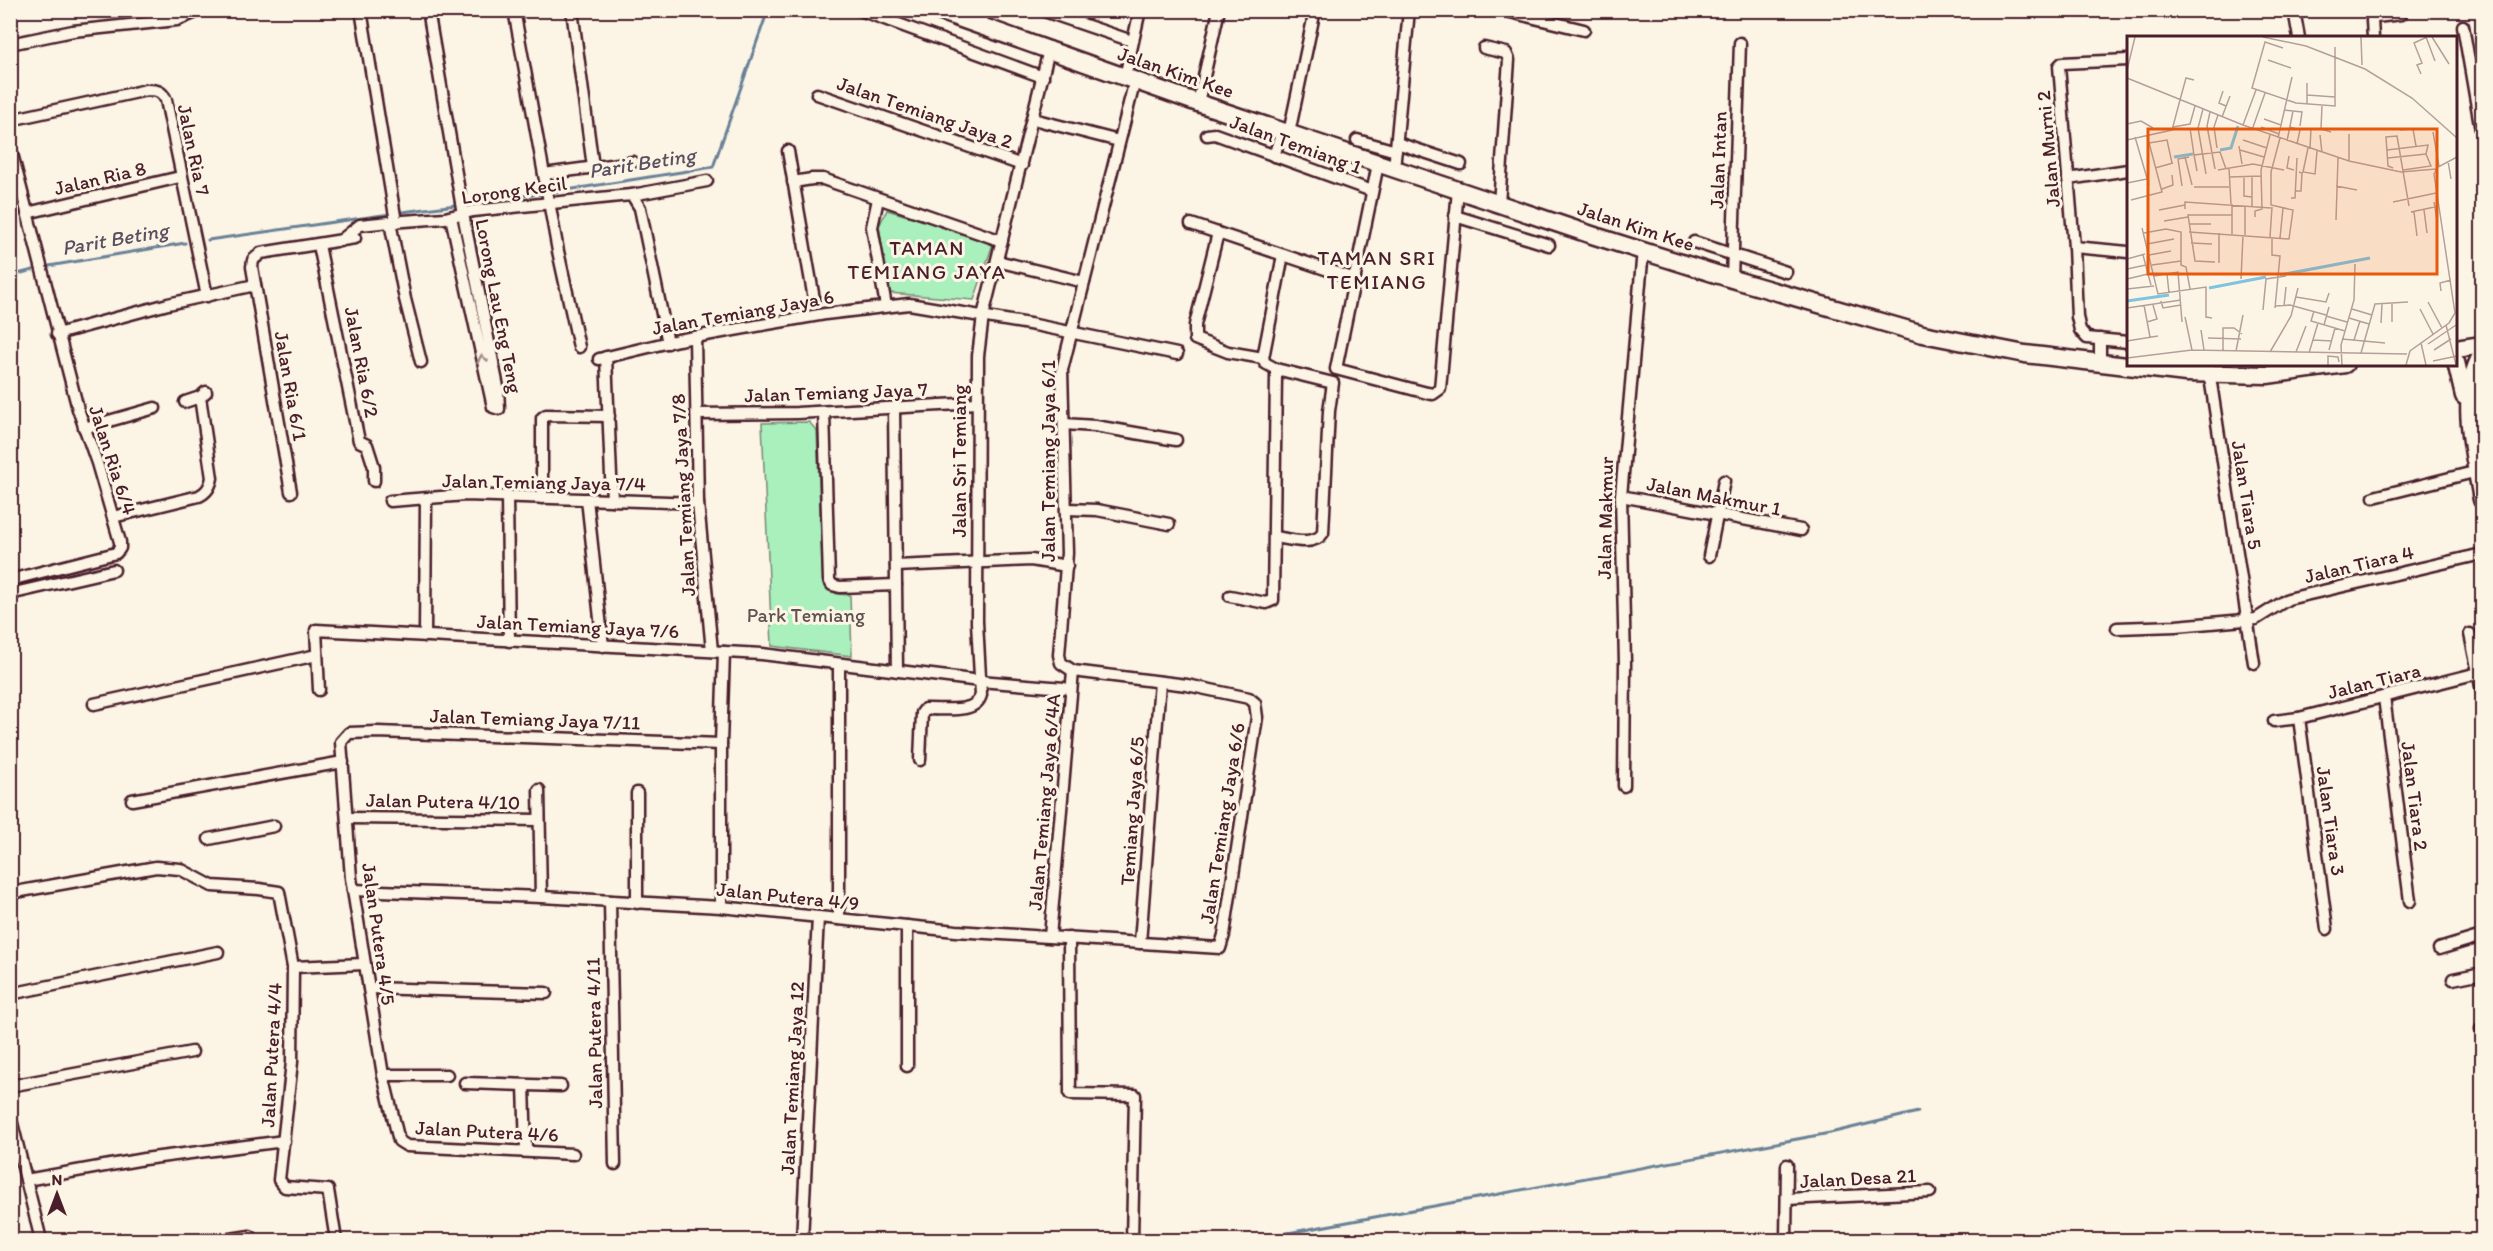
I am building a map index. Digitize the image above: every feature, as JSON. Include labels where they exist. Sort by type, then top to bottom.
[{"type":"street","points":[[10,44],[73,31],[177,20],[201,10]]},
{"type":"street","points":[[361,10],[405,299],[421,362]]},
{"type":"street","name":"Lorong Lau Eng Teng","points":[[428,10],[462,207],[498,387],[499,409],[493,407],[451,217]]},
{"type":"street","points":[[514,10],[579,347]]},
{"type":"street","points":[[572,10],[593,167]]},
{"type":"street","points":[[860,10],[1043,76]]},
{"type":"street","points":[[894,23],[898,10]]},
{"type":"street","name":"Jalan Kim Kee","points":[[936,10],[982,18],[1049,50],[1198,103],[1732,279],[1923,334],[2025,354],[2100,348],[2127,353]]},
{"type":"street","points":[[1041,10],[1132,42]]},
{"type":"street","name":"Jalan Temiang Jaya 6/1","points":[[1069,669],[1059,656],[1066,566],[1062,370],[1119,141],[1130,78],[1132,42],[1140,10]]},
{"type":"street","points":[[1198,103],[1219,10]]},
{"type":"street","points":[[1274,156],[1285,132],[1315,10]]},
{"type":"street","points":[[1409,10],[1396,147],[1372,191],[1336,369],[1427,393],[1437,392],[1441,386],[1446,300],[1458,190]]},
{"type":"street","points":[[1502,10],[1584,30]]},
{"type":"street","points":[[2294,10],[2299,36]]},
{"type":"street","points":[[2373,36],[2372,21],[2376,18],[2401,14]]},
{"type":"street","points":[[2463,26],[2482,136]]},
{"type":"street","name":"Jalan Intan","points":[[1732,279],[1740,43]]},
{"type":"street","points":[[1484,48],[1506,52],[1509,57],[1499,204]]},
{"type":"street","name":"Jalan Sri Temiang","points":[[920,760],[922,713],[925,709],[971,707],[980,699],[977,562],[978,356],[983,316],[1049,50]]},
{"type":"street","name":"Jalan Murni 2","points":[[2100,348],[2080,330],[2077,317],[2074,247],[2059,64],[2127,60]]},
{"type":"street","name":"Jalan Ria 7","points":[[10,120],[155,90],[162,93],[166,100],[180,177],[207,296]]},
{"type":"street","name":"Jalan Temiang Jaya 2","points":[[816,94],[1022,165]]},
{"type":"street","points":[[1033,119],[1119,141]]},
{"type":"street","name":"Jalan Temiang 1","points":[[1206,135],[1215,134],[1372,191]]},
{"type":"street","points":[[1357,140],[1396,147],[1461,164]]},
{"type":"street","name":"Jalan Ria 6/4","points":[[10,146],[57,334],[120,542],[120,548],[116,553],[10,580]]},
{"type":"street","points":[[788,151],[814,298]]},
{"type":"street","points":[[547,189],[593,167],[633,162]]},
{"type":"street","points":[[2068,179],[2127,170]]},
{"type":"street","name":"Jalan Ria 8","points":[[27,213],[180,177]]},
{"type":"street","points":[[793,182],[812,178],[824,179],[1002,241]]},
{"type":"street","name":"Lorong Kecil","points":[[340,241],[360,225],[394,216],[451,217],[462,207],[473,211],[547,189],[632,195],[707,181]]},
{"type":"street","points":[[632,195],[640,208],[668,343]]},
{"type":"street","points":[[878,199],[872,227],[886,306]]},
{"type":"street","points":[[1455,216],[1549,245]]},
{"type":"street","points":[[1191,224],[1355,279]]},
{"type":"street","points":[[1218,232],[1195,325],[1195,339],[1228,352],[1263,358]]},
{"type":"street","points":[[319,244],[355,238]]},
{"type":"street","points":[[1694,242],[1786,272]]},
{"type":"street","name":"Jalan Ria 6/1","points":[[291,492],[255,285],[253,260],[261,253],[319,244]]},
{"type":"street","name":"Jalan Ria 6/2","points":[[319,244],[359,441],[367,445],[370,453],[374,482]]},
{"type":"street","points":[[2074,247],[2127,252]]},
{"type":"street","name":"Jalan Makmur","points":[[1624,786],[1625,663],[1621,496],[1643,250]]},
{"type":"street","points":[[1275,537],[1312,541],[1323,533],[1329,411],[1333,383],[1276,369],[1265,363],[1263,358],[1283,255]]},
{"type":"street","points":[[997,261],[1084,282]]},
{"type":"street","points":[[57,334],[255,285]]},
{"type":"street","name":"Jalan Temiang Jaya 6","points":[[609,416],[603,358],[695,337],[816,315],[886,306],[923,306],[1071,332],[1177,354]]},
{"type":"street","name":"Jalan Temiang Jaya 7/8","points":[[695,337],[698,503],[712,651]]},
{"type":"street","points":[[2100,348],[2127,342]]},
{"type":"street","points":[[2457,349],[2482,345]]},
{"type":"street","points":[[2472,432],[2471,380],[2482,354]]},
{"type":"street","name":"Jalan Kim Kee","points":[[2189,366],[2267,375],[2331,366]]},
{"type":"street","points":[[2457,366],[2472,432],[2482,500]]},
{"type":"street","points":[[1230,596],[1266,603],[1273,600],[1276,369]]},
{"type":"street","name":"Jalan Tiara 5","points":[[2209,370],[2248,620]]},
{"type":"street","points":[[113,517],[199,496],[211,486],[203,394],[186,402]]},
{"type":"street","name":"Jalan Temiang Jaya 7","points":[[697,414],[824,412],[977,403]]},
{"type":"street","points":[[84,428],[154,408]]},
{"type":"street","points":[[894,409],[897,671]]},
{"type":"street","points":[[824,412],[829,580],[832,585],[840,587],[896,585]]},
{"type":"street","points":[[542,498],[542,418],[546,415],[609,416],[612,500]]},
{"type":"street","points":[[1064,424],[1095,426],[1176,440]]},
{"type":"street","points":[[2374,497],[2478,471]]},
{"type":"street","points":[[1709,556],[1724,481]]},
{"type":"street","name":"Jalan Temiang Jaya 7/4","points":[[390,501],[466,495],[698,503]]},
{"type":"street","name":"Jalan Makmur 1","points":[[1621,496],[1801,530]]},
{"type":"street","points":[[507,497],[509,641]]},
{"type":"street","points":[[425,636],[426,499]]},
{"type":"street","points":[[587,499],[603,646]]},
{"type":"street","points":[[1066,509],[1097,510],[1169,524]]},
{"type":"street","name":"Jalan Tiara 4","points":[[2117,628],[2248,620],[2263,616],[2288,599],[2482,554]]},
{"type":"street","points":[[896,566],[1031,560],[1066,566]]},
{"type":"street","points":[[10,594],[114,570]]},
{"type":"street","points":[[2248,620],[2254,663]]},
{"type":"street","name":"Jalan Temiang Jaya 7/6","points":[[319,690],[316,630],[712,651],[980,681],[1065,688]]},
{"type":"street","points":[[2470,634],[2481,672],[2482,691]]},
{"type":"street","points":[[721,907],[721,744],[724,652]]},
{"type":"street","points":[[94,704],[317,655]]},
{"type":"street","points":[[839,664],[839,919]]},
{"type":"street","points":[[1069,669],[1160,682]]},
{"type":"street","name":"Jalan Temiang Jaya 6/4A","points":[[1050,936],[1069,669]]},
{"type":"street","name":"Jalan Tiara","points":[[2274,722],[2299,718],[2481,672]]},
{"type":"street","name":"Jalan Temiang Jaya 6/6","points":[[1160,682],[1249,698],[1255,703],[1257,717],[1224,935],[1220,948]]},
{"type":"street","name":"Temiang Jaya 6/5","points":[[1140,943],[1160,682]]},
{"type":"street","name":"Jalan Tiara 2","points":[[2384,697],[2410,900]]},
{"type":"street","name":"Jalan Tiara 3","points":[[2299,718],[2328,929]]},
{"type":"street","name":"Jalan Temiang Jaya 7/11","points":[[349,733],[595,738],[721,744]]},
{"type":"street","name":"Jalan Putera 4/5","points":[[349,733],[342,742],[353,890],[383,1075],[399,1141]]},
{"type":"street","points":[[132,800],[343,762]]},
{"type":"street","points":[[539,790],[541,897]]},
{"type":"street","points":[[637,793],[637,903]]},
{"type":"street","name":"Jalan Putera 4/10","points":[[347,818],[539,820]]},
{"type":"street","points":[[209,839],[274,826]]},
{"type":"street","name":"Jalan Putera 4/4","points":[[10,893],[156,867],[180,869],[212,886],[259,888],[279,892],[293,967],[292,1062],[279,1177],[281,1184],[285,1187],[328,1190],[336,1240]]},
{"type":"street","name":"Jalan Putera 4/9","points":[[353,890],[721,907],[907,926],[1220,948]]},
{"type":"street","name":"Jalan Putera 4/11","points":[[610,901],[615,1164]]},
{"type":"street","name":"Jalan Temiang Jaya 12","points":[[802,1240],[818,917]]},
{"type":"street","points":[[907,926],[907,1066]]},
{"type":"street","points":[[2439,949],[2482,936]]},
{"type":"street","points":[[1069,938],[1070,1094],[1135,1095],[1132,1240]]},
{"type":"street","points":[[10,994],[218,952]]},
{"type":"street","points":[[293,967],[364,964]]},
{"type":"street","points":[[2453,979],[2482,973]]},
{"type":"street","points":[[369,988],[546,993]]},
{"type":"street","points":[[10,1086],[192,1052]]},
{"type":"street","points":[[383,1075],[447,1075]]},
{"type":"street","points":[[465,1083],[561,1086]]},
{"type":"street","points":[[524,1085],[526,1150]]},
{"type":"street","points":[[10,1116],[41,1240]]},
{"type":"street","points":[[26,1180],[135,1160],[284,1141]]},
{"type":"street","name":"Jalan Putera 4/6","points":[[399,1141],[407,1146],[573,1154]]},
{"type":"street","points":[[1786,1240],[1788,1165]]},
{"type":"street","name":"Jalan Desa 21","points":[[1787,1199],[1930,1192]]},
{"type":"street","points":[[224,1240],[250,1236],[255,1240]]},
{"type":"green space","points":[[887,210],[994,241],[974,300],[889,293],[879,226]]},
{"type":"green space","name":"Park Temiang","points":[[809,422],[817,431],[823,584],[837,594],[850,595],[852,656],[772,646],[762,423]]},
{"type":"waterway","name":"Parit Beting","points":[[554,192],[713,167],[768,10]]},
{"type":"waterway","name":"Parit Beting","points":[[472,202],[540,194]]},
{"type":"waterway","name":"Parit Beting","points":[[402,212],[456,205]]},
{"type":"waterway","name":"Parit Beting","points":[[208,240],[390,214]]},
{"type":"waterway","name":"Parit Beting","points":[[49,266],[185,243]]},
{"type":"waterway","name":"Parit Beting","points":[[10,276],[33,270]]},
{"type":"waterway","points":[[1250,1240],[1830,1133],[1918,1112]]},
{"type":"district","name":"TAMAN TEMIANG JAYA","points":[[927,260]]},
{"type":"district","name":"TAMAN SRI TEMIANG","points":[[1377,270]]}]
